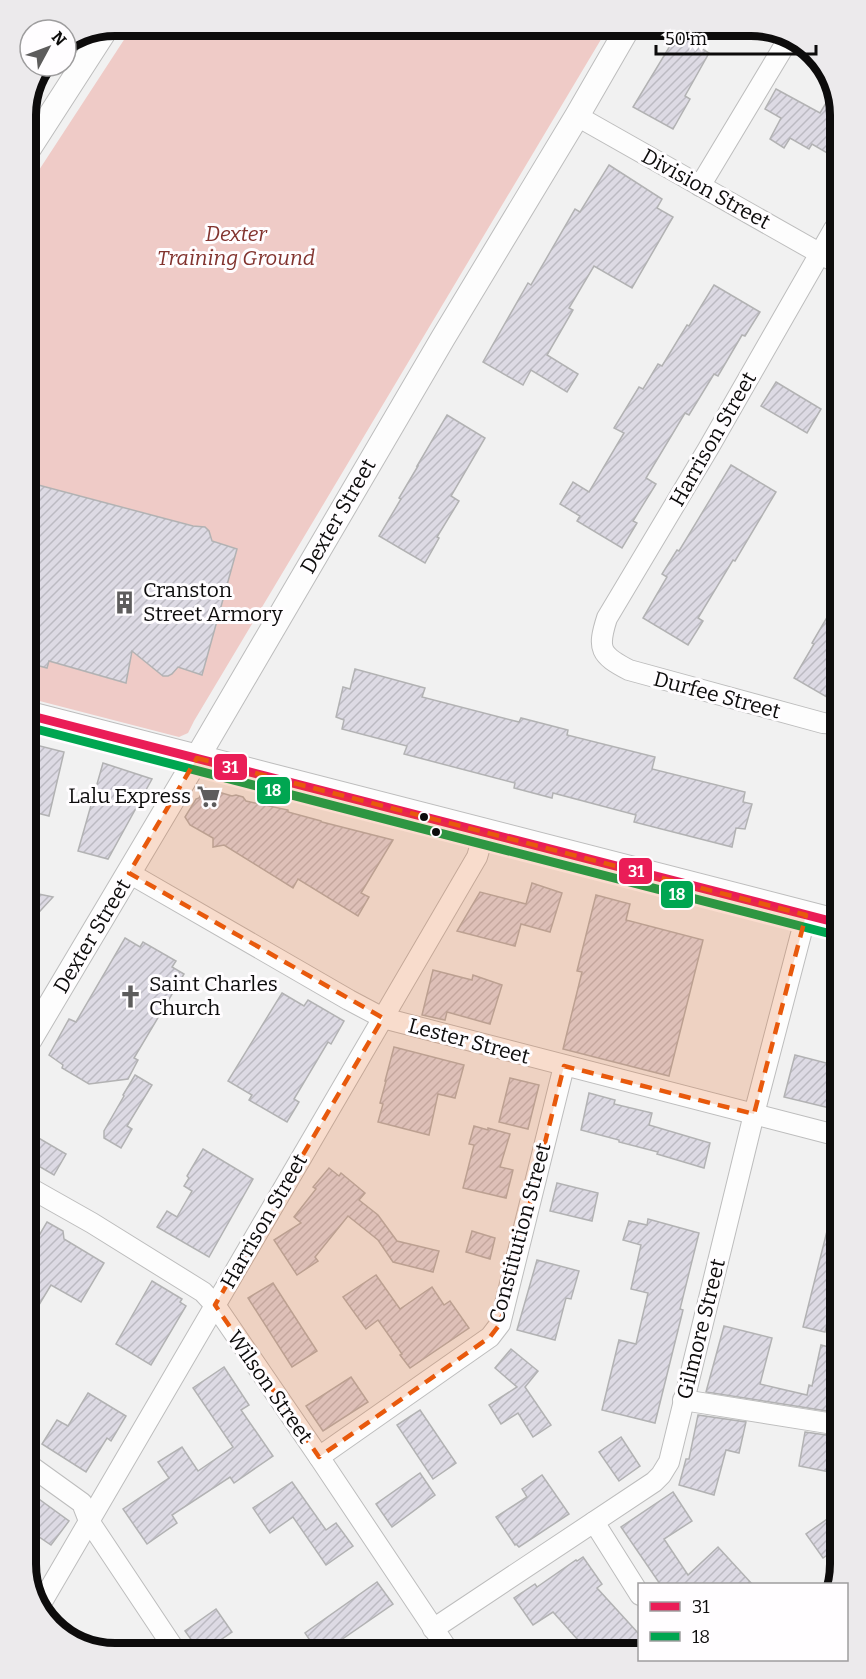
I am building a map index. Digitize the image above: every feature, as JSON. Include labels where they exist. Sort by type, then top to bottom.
[{"type":"main road","points":[[36,718],[830,921]]},
{"type":"street","name":"Dexter Street","points":[[36,1029],[622,36]]},
{"type":"street","points":[[36,131],[100,38]]},
{"type":"street","points":[[700,186],[786,44]]},
{"type":"street","name":"Division Street","points":[[577,116],[827,258]]},
{"type":"street","name":"Harrison Street","points":[[603,651],[601,637],[607,618],[708,449],[827,258]]},
{"type":"street","name":"Durfee Street","points":[[603,651],[614,662],[629,670],[830,724]]},
{"type":"street","name":"Harrison Street","points":[[44,1598],[477,857],[484,832]]},
{"type":"street","name":"Lester Street","points":[[129,873],[383,1018],[830,1134]]},
{"type":"street","name":"Gilmore Street","points":[[433,1629],[654,1482],[662,1475],[669,1462],[754,1114],[806,915]]},
{"type":"street","name":"Constitution Street","points":[[319,1457],[490,1337],[500,1324],[564,1066]]},
{"type":"street","name":"Wilson Street","points":[[36,1191],[92,1223],[203,1292],[215,1305],[443,1643]]},
{"type":"street","points":[[683,1400],[830,1423]]},
{"type":"street","points":[[36,1470],[82,1503],[89,1521],[170,1643]]},
{"type":"street","points":[[594,1522],[638,1593]]},
{"type":"highlighted area","points":[[197,758],[806,915],[754,1114],[564,1066],[500,1324],[490,1337],[319,1457],[215,1305],[383,1018],[129,873]]},
{"type":"green space","name":"Dexter Training Ground","points":[[126,36],[603,36],[188,733],[179,737],[36,700],[36,175]]},
{"type":"building","points":[[676,36],[701,36],[696,45],[709,53],[685,96],[690,99],[673,129],[633,107]]},
{"type":"building","points":[[776,89],[820,113],[828,100],[830,155],[812,144],[809,149],[790,138],[784,148],[770,139],[781,118],[765,109]]},
{"type":"building","points":[[609,165],[662,199],[657,208],[673,217],[632,288],[594,266],[569,308],[573,310],[547,355],[578,374],[567,392],[531,370],[523,385],[483,362],[528,283],[531,285],[575,209],[580,212]]},
{"type":"building","points":[[714,285],[760,312],[745,336],[742,335],[718,376],[714,374],[689,415],[685,413],[646,478],[656,484],[633,521],[637,523],[622,548],[577,521],[580,516],[560,504],[573,482],[589,492],[624,433],[614,428],[639,387],[643,389],[658,364],[662,366]]},
{"type":"building","points":[[776,382],[821,409],[807,433],[761,406]]},
{"type":"building","points":[[447,415],[485,438],[451,496],[459,501],[437,537],[439,538],[425,563],[379,536]]},
{"type":"building","points":[[731,465],[776,492],[698,618],[703,621],[688,645],[643,618],[667,577],[662,574],[677,550],[679,551]]},
{"type":"building","name":"Cranston Street Armory","points":[[36,484],[193,526],[205,527],[212,541],[237,549],[202,675],[178,667],[172,674],[163,676],[132,651],[126,683],[49,661],[47,668],[36,665]]},
{"type":"building","points":[[830,612],[830,699],[794,678],[814,644],[812,643]]},
{"type":"building","points":[[355,669],[425,688],[422,697],[519,722],[521,718],[568,730],[567,735],[655,757],[652,769],[745,792],[743,802],[752,804],[745,829],[736,828],[732,847],[634,822],[636,815],[553,793],[552,798],[514,788],[515,783],[404,754],[407,746],[342,729],[344,720],[336,717],[343,687],[350,689]]},
{"type":"building","points":[[36,745],[64,752],[49,816],[36,813]]},
{"type":"building","points":[[103,763],[152,779],[108,859],[78,851]]},
{"type":"building","points":[[205,788],[393,840],[361,893],[369,897],[358,916],[298,879],[293,888],[224,845],[213,847],[213,838],[190,825],[185,817]]},
{"type":"building","points":[[532,883],[562,893],[550,932],[521,924],[515,946],[457,931],[480,892],[526,904]]},
{"type":"building","points":[[36,893],[53,897],[36,915]]},
{"type":"building","points":[[596,895],[630,904],[626,920],[703,940],[669,1076],[563,1049],[582,972],[577,971]]},
{"type":"building","name":"Saint Charles Church","points":[[125,938],[140,947],[143,942],[176,961],[172,967],[184,974],[134,1058],[138,1060],[128,1079],[89,1084],[62,1068],[63,1065],[49,1055],[69,1019],[76,1022]]},
{"type":"building","points":[[433,970],[472,980],[473,975],[502,985],[490,1024],[447,1012],[445,1020],[422,1015]]},
{"type":"building","points":[[282,993],[304,1006],[308,1000],[344,1021],[331,1044],[328,1042],[294,1099],[299,1102],[287,1122],[249,1100],[252,1095],[228,1081]]},
{"type":"building","points":[[394,1047],[464,1065],[455,1098],[438,1094],[429,1135],[378,1122],[383,1104],[380,1103]]},
{"type":"building","points":[[795,1055],[830,1064],[830,1108],[784,1097]]},
{"type":"building","points":[[135,1075],[152,1085],[127,1126],[132,1129],[121,1148],[104,1138],[104,1131]]},
{"type":"building","points":[[510,1078],[539,1085],[528,1129],[499,1122]]},
{"type":"building","points":[[589,1093],[615,1100],[614,1104],[652,1113],[649,1125],[710,1143],[704,1168],[581,1130]]},
{"type":"building","points":[[474,1126],[510,1134],[500,1167],[513,1170],[506,1198],[463,1188],[474,1145],[469,1144]]},
{"type":"building","points":[[36,1136],[66,1154],[54,1175],[36,1164]]},
{"type":"building","points":[[203,1149],[253,1179],[209,1257],[157,1227],[167,1211],[177,1217],[192,1191],[184,1186],[189,1178],[187,1176]]},
{"type":"building","points":[[329,1168],[339,1176],[341,1173],[365,1193],[359,1200],[378,1215],[397,1241],[439,1251],[433,1272],[393,1262],[378,1240],[348,1216],[315,1257],[318,1261],[297,1275],[274,1240],[301,1223],[294,1217],[316,1189],[313,1187]]},
{"type":"building","points":[[557,1183],[598,1193],[592,1221],[550,1211]]},
{"type":"building","points":[[648,1219],[699,1233],[655,1423],[602,1410],[619,1340],[636,1344],[648,1293],[631,1289],[641,1245],[623,1240],[629,1221],[647,1225]]},
{"type":"building","points":[[830,1219],[830,1312],[825,1332],[803,1327]]},
{"type":"building","points":[[47,1222],[63,1231],[64,1239],[104,1263],[81,1302],[51,1285],[36,1310],[36,1241]]},
{"type":"building","points":[[472,1231],[495,1238],[490,1259],[466,1252]]},
{"type":"building","points":[[537,1260],[579,1271],[571,1299],[566,1298],[555,1340],[517,1330]]},
{"type":"building","points":[[376,1275],[400,1309],[432,1287],[444,1305],[450,1301],[469,1328],[410,1368],[378,1320],[366,1329],[343,1297]]},
{"type":"building","points":[[152,1281],[182,1299],[180,1302],[186,1306],[151,1365],[116,1344]]},
{"type":"building","points":[[273,1283],[317,1351],[292,1367],[248,1298]]},
{"type":"building","points":[[724,1326],[772,1338],[760,1384],[807,1395],[809,1385],[812,1386],[821,1345],[830,1347],[830,1411],[706,1392]]},
{"type":"building","points":[[511,1349],[538,1371],[525,1387],[551,1425],[533,1437],[518,1413],[501,1424],[489,1405],[517,1387],[495,1368]]},
{"type":"building","points":[[224,1367],[249,1405],[241,1410],[273,1456],[234,1483],[230,1477],[172,1515],[177,1523],[147,1544],[123,1509],[169,1478],[158,1462],[182,1447],[198,1471],[233,1447],[193,1388]]},
{"type":"building","points":[[351,1377],[368,1402],[323,1431],[306,1406]]},
{"type":"building","points":[[88,1393],[126,1416],[111,1441],[107,1438],[86,1472],[42,1444],[57,1420],[68,1426]]},
{"type":"building","points":[[420,1410],[456,1463],[433,1479],[397,1425]]},
{"type":"building","points":[[698,1415],[746,1422],[739,1453],[726,1450],[714,1495],[679,1485],[686,1459],[689,1459]]},
{"type":"building","points":[[805,1432],[830,1436],[830,1472],[799,1466]]},
{"type":"building","points":[[621,1437],[640,1466],[619,1481],[599,1452]]},
{"type":"building","points":[[420,1473],[435,1495],[392,1527],[376,1504]]},
{"type":"building","points":[[542,1475],[569,1514],[519,1547],[515,1545],[496,1517],[527,1497],[522,1489]]},
{"type":"building","points":[[292,1482],[326,1530],[336,1523],[353,1546],[326,1565],[293,1517],[270,1533],[253,1508]]},
{"type":"building","points":[[673,1492],[692,1521],[664,1539],[688,1575],[718,1547],[751,1583],[659,1583],[621,1527]]},
{"type":"building","points":[[36,1497],[69,1521],[51,1545],[36,1535]]},
{"type":"building","points":[[830,1517],[830,1553],[823,1558],[806,1534]]},
{"type":"building","points":[[583,1557],[602,1584],[597,1588],[638,1633],[638,1643],[581,1643],[553,1612],[533,1625],[514,1598],[535,1584],[537,1587]]},
{"type":"building","points":[[377,1582],[393,1604],[337,1643],[312,1643],[305,1633]]},
{"type":"building","points":[[216,1609],[232,1632],[216,1643],[194,1643],[185,1631]]},
{"type":"transit line","name":"31","points":[[36,717],[830,921]]},
{"type":"transit line","name":"18","points":[[36,729],[830,934]]},
{"type":"place","name":"Cranston Street Armory","points":[[125,602]]},
{"type":"place","name":"Lalu Express","points":[[209,796]]},
{"type":"place","name":"Saint Charles Church","points":[[131,996]]}]
